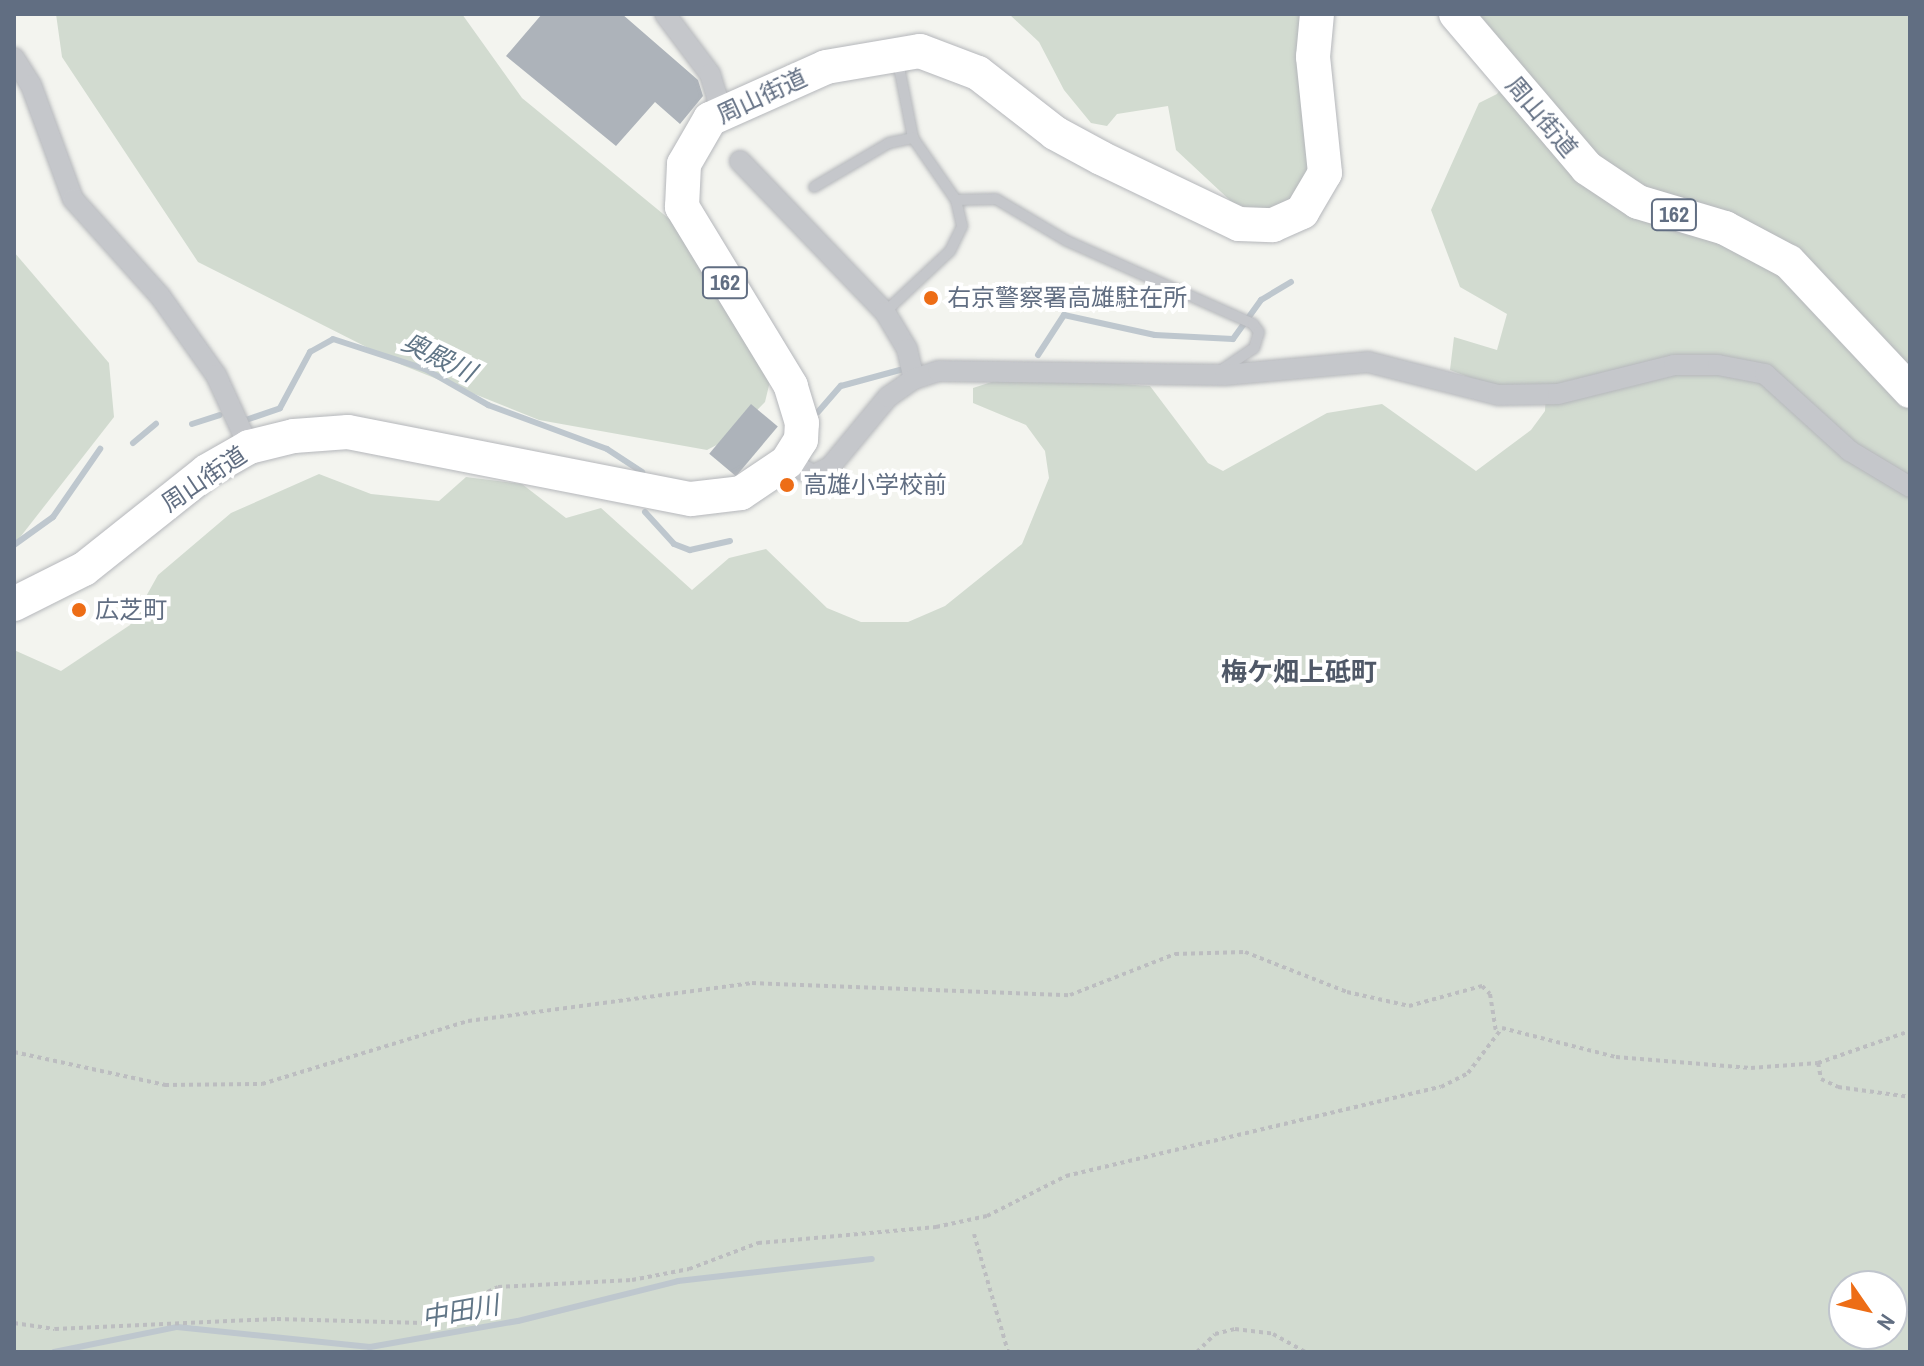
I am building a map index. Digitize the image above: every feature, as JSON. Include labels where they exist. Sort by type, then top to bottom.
[{"type":"highway","name":"周山街道","points":[[14,604],[84,569],[207,471],[249,447],[348,432],[691,499],[741,493],[787,462],[801,440],[802,423],[791,386],[682,207],[684,164],[721,110],[826,67],[896,52],[959,62],[1077,145],[1239,224],[1273,225],[1302,212],[1325,173],[1313,57],[1317,14]]},
{"type":"highway","name":"周山街道","points":[[1456,14],[1587,168],[1638,202],[1725,228],[1789,262],[1910,391]]},
{"type":"street","points":[[665,14],[710,74],[721,110]]},
{"type":"street","points":[[14,58],[31,85],[73,199],[160,296],[216,375],[249,447]]},
{"type":"street","points":[[740,161],[885,312],[907,349],[914,379]]},
{"type":"street","points":[[787,462],[814,475],[830,467],[871,414],[914,379],[938,371],[1042,369],[1073,376],[1134,371],[1211,375],[1368,362],[1498,395],[1558,394],[1674,365],[1742,367],[1790,390],[1850,451],[1910,487]]},
{"type":"lane","points":[[885,312],[950,251],[962,226],[956,200],[913,138],[896,52]]},
{"type":"lane","points":[[814,187],[889,143],[913,138]]},
{"type":"lane","points":[[956,200],[996,199],[1067,241],[1253,324],[1259,332],[1254,348],[1211,375]]},
{"type":"path","points":[[14,1052],[165,1085],[215,1088],[262,1084],[483,1019],[752,983],[1070,995],[1175,954],[1245,952],[1347,992],[1409,1006],[1482,986],[1490,994],[1496,1031],[1468,1073],[1441,1087],[1066,1176],[987,1216],[936,1227],[758,1243],[689,1269],[632,1280],[498,1287],[423,1323],[277,1319],[55,1329],[14,1323]]},
{"type":"path","points":[[1496,1031],[1509,1028],[1616,1057],[1751,1068],[1818,1063],[1910,1031]]},
{"type":"path","points":[[1818,1063],[1821,1079],[1838,1087],[1910,1097]]},
{"type":"path","points":[[974,1234],[1008,1352]]},
{"type":"path","points":[[1197,1352],[1215,1334],[1235,1329],[1273,1334],[1306,1352]]},
{"type":"shaded area","points":[[56,14],[462,14],[522,98],[679,227],[771,377],[765,402],[730,438],[707,450],[539,420],[402,365],[198,262],[62,57]]},
{"type":"shaded area","points":[[1009,14],[1301,14],[1320,180],[1275,213],[1235,205],[1176,150],[1168,106],[1117,114],[1107,126],[1091,123],[1064,90],[1039,42]]},
{"type":"shaded area","points":[[1479,14],[1910,14],[1910,1352],[14,1352],[14,650],[61,671],[130,625],[158,575],[231,513],[319,474],[371,494],[439,501],[466,477],[522,484],[566,518],[601,508],[692,590],[729,558],[766,549],[827,608],[861,622],[908,622],[945,606],[1022,544],[1049,478],[1045,451],[1026,425],[973,403],[973,388],[1007,377],[1150,386],[1208,463],[1223,471],[1327,413],[1382,404],[1476,471],[1531,430],[1545,411],[1546,389],[1502,390],[1450,370],[1454,337],[1497,350],[1507,314],[1460,287],[1431,210],[1479,103],[1497,94],[1513,69],[1504,44]]},
{"type":"shaded area","points":[[14,252],[109,363],[114,417],[14,545]]},
{"type":"building","points":[[542,14],[622,14],[698,80],[703,96],[680,124],[655,102],[616,146],[506,56]]},
{"type":"building","points":[[751,404],[778,426],[736,476],[709,454]]},
{"type":"waterway","name":"奥殿川","points":[[1038,355],[1064,315],[1155,335],[1233,339],[1261,300],[1291,282]]},
{"type":"waterway","name":"奥殿川","points":[[243,421],[280,408],[310,352],[333,339],[425,369],[488,405],[607,449],[642,472]]},
{"type":"waterway","name":"奥殿川","points":[[818,412],[841,386],[900,370]]},
{"type":"waterway","name":"奥殿川","points":[[192,424],[220,415]]},
{"type":"waterway","name":"奥殿川","points":[[133,443],[156,424]]},
{"type":"waterway","name":"奥殿川","points":[[14,545],[53,517],[100,449]]},
{"type":"waterway","name":"奥殿川","points":[[645,512],[674,544],[690,550],[730,541]]},
{"type":"waterway","name":"中田川","points":[[54,1352],[177,1327],[370,1347],[518,1321],[678,1281],[872,1259]]},
{"type":"place","name":"右京警察署高雄駐在所","points":[[931,298]]},
{"type":"place","name":"高雄小学校前","points":[[787,485]]},
{"type":"place","name":"広芝町","points":[[79,610]]},
{"type":"district","name":"梅ケ畑上砥町","points":[[1299,672]]}]
